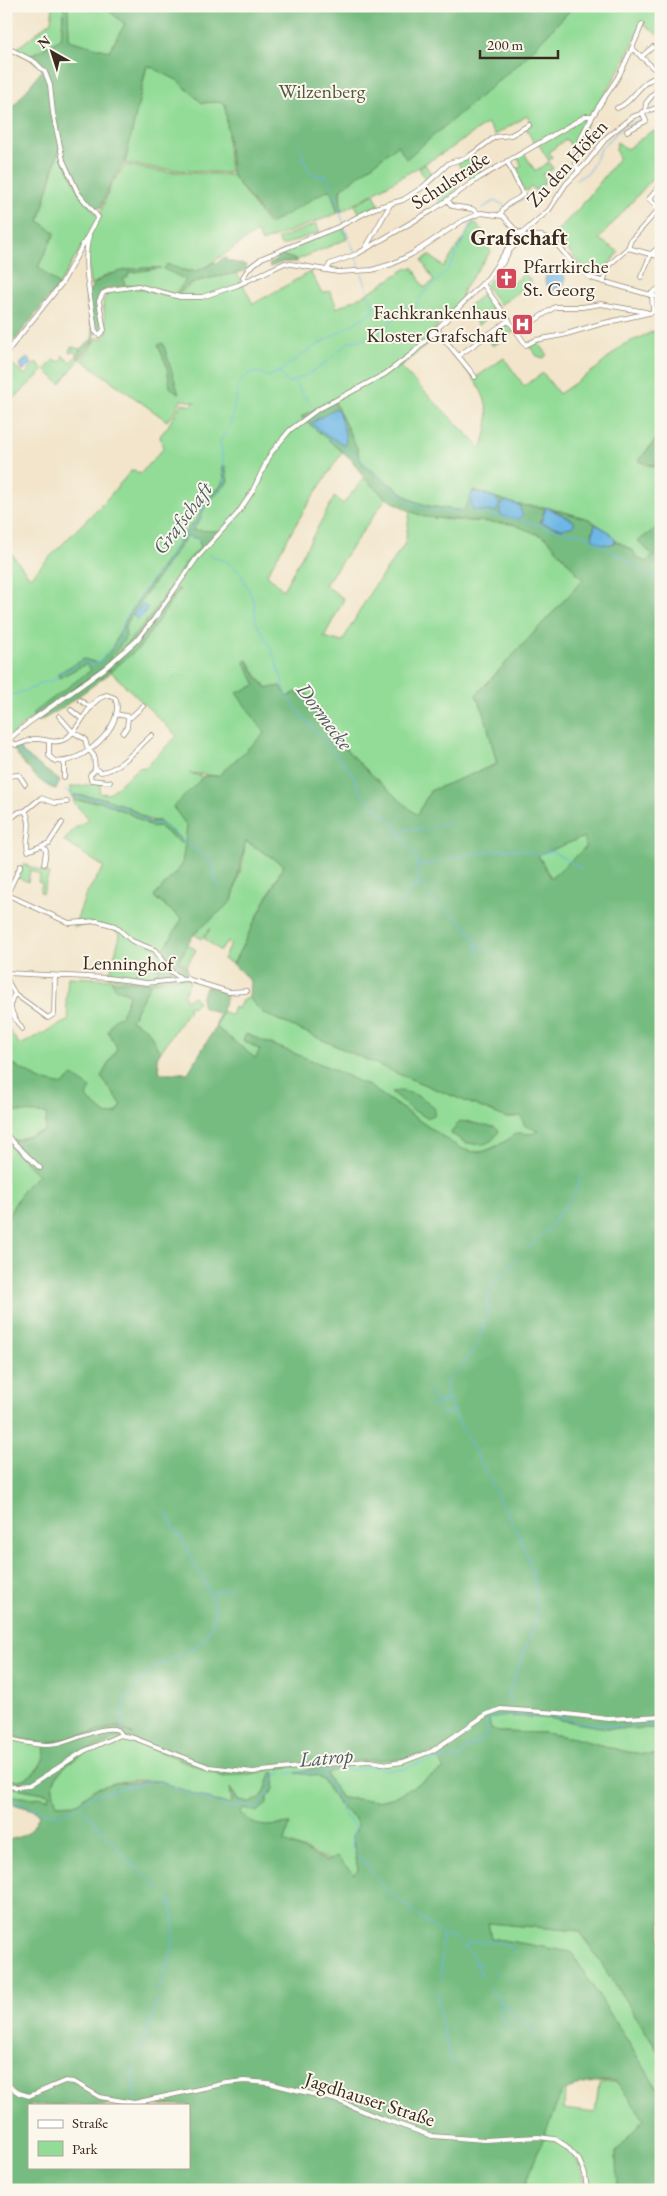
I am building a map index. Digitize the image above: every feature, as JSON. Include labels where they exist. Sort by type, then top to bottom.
[{"type":"street","points":[[579,171],[575,163],[576,155],[592,116],[612,87],[633,49],[642,24]]},
{"type":"street","points":[[6,47],[35,62],[46,74],[50,85],[53,113],[63,160],[78,193],[98,217],[60,287],[6,353]]},
{"type":"street","points":[[641,57],[653,47]]},
{"type":"street","points":[[633,49],[661,77]]},
{"type":"street","points":[[617,108],[626,104],[650,79],[661,77]]},
{"type":"street","points":[[627,130],[646,121],[644,115],[646,103],[661,86]]},
{"type":"street","name":"Zu den Höfen","points":[[7,742],[27,724],[104,669],[130,647],[154,619],[196,559],[238,513],[252,492],[271,453],[286,433],[311,413],[398,365],[437,330],[483,284],[496,268],[509,245],[520,233],[550,210],[565,185],[609,134],[626,121],[644,115],[661,106]]},
{"type":"street","name":"Schulstraße","points":[[327,270],[330,264],[365,249],[448,201],[474,180],[584,117],[592,116]]},
{"type":"street","points":[[244,282],[243,278],[248,269],[268,255],[342,225],[375,208],[390,205],[417,192],[450,163],[468,157],[495,137],[509,135],[529,125]]},
{"type":"street","points":[[500,215],[505,205],[524,194],[508,161]]},
{"type":"street","points":[[603,282],[608,266],[628,248],[631,240],[660,208],[649,199],[661,185]]},
{"type":"street","points":[[448,201],[452,206],[472,209],[478,213],[500,215],[526,236],[542,236],[554,241],[579,270],[591,278],[661,298]]},
{"type":"street","points":[[365,249],[390,205]]},
{"type":"street","points":[[89,236],[87,254],[95,331],[98,334],[104,330],[99,301],[102,293],[107,290],[138,286],[187,298],[217,293],[283,264],[293,263],[327,270],[350,272],[384,267],[424,247],[462,221],[478,213]]},
{"type":"street","points":[[496,268],[502,264],[510,250],[526,236]]},
{"type":"street","points":[[640,277],[651,254],[661,245]]},
{"type":"street","points":[[628,248],[661,257]]},
{"type":"street","points":[[80,252],[87,254]]},
{"type":"street","points":[[483,284],[527,345],[538,339],[563,335],[606,322],[652,312],[651,295]]},
{"type":"street","points":[[651,295],[661,287]]},
{"type":"street","points":[[516,332],[555,306],[582,308],[601,304],[649,313]]},
{"type":"street","points":[[458,356],[509,320]]},
{"type":"street","points":[[437,330],[475,377]]},
{"type":"street","points":[[7,742],[16,745],[34,739],[49,742],[62,740],[72,732],[99,698],[110,695],[116,702],[116,714],[106,732],[90,750],[76,759],[64,762],[55,761],[50,758],[49,742]]},
{"type":"street","points":[[80,700],[91,708]]},
{"type":"street","points":[[116,714],[128,717],[143,706]]},
{"type":"street","points":[[70,710],[82,719]]},
{"type":"street","points":[[59,716],[72,732],[85,739],[95,757],[96,769],[90,776],[91,780],[110,782]]},
{"type":"street","points":[[123,733],[128,717]]},
{"type":"street","points":[[96,769],[104,772],[114,768],[152,735]]},
{"type":"street","points":[[64,762],[64,777]]},
{"type":"street","points":[[6,776],[19,775],[26,784]]},
{"type":"street","points":[[38,794],[41,798],[55,803],[67,802]]},
{"type":"street","points":[[7,820],[18,812],[26,811],[41,798]]},
{"type":"street","points":[[6,808],[8,802]]},
{"type":"street","points":[[26,811],[30,832],[27,850],[31,851],[49,843],[62,823]]},
{"type":"street","points":[[43,845],[46,851],[44,864]]},
{"type":"street","points":[[21,865],[7,894],[69,924],[97,920],[113,926],[132,941],[155,950],[169,970],[182,979]]},
{"type":"street","points":[[6,973],[8,982],[15,994],[39,1010],[44,1017],[52,1017],[54,1014],[55,977]]},
{"type":"street","name":"Lenninghof","points":[[6,973],[55,977],[108,978],[154,983],[182,979],[229,992],[247,991]]},
{"type":"street","points":[[15,994],[10,1006],[22,1029]]},
{"type":"street","points":[[6,1135],[40,1168]]},
{"type":"street","points":[[6,1786],[29,1786],[90,1748],[110,1738],[122,1735],[140,1740],[209,1767],[253,1772],[343,1763],[403,1762],[432,1751],[482,1717],[498,1710],[558,1713],[609,1719],[661,1716]]},
{"type":"street","points":[[6,1738],[28,1744],[43,1745],[58,1744],[108,1728],[118,1730],[122,1735]]},
{"type":"street","name":"Jagdhauser Straße","points":[[6,2084],[19,2093],[29,2096],[57,2083],[67,2081],[100,2097],[134,2103],[232,2082],[268,2084],[336,2100],[428,2135],[485,2140],[538,2137],[554,2139],[566,2146],[579,2160],[585,2174],[587,2190]]},
{"type":"green space","points":[[53,6],[64,6],[61,39],[28,57],[14,51],[51,21]]},
{"type":"green space","name":"Wilzenberg","points":[[64,6],[68,6],[69,40],[109,51],[125,24],[103,6],[574,6],[522,61],[406,159],[398,145],[340,190],[341,212],[338,213],[331,191],[328,190],[270,224],[232,175],[225,104],[217,102],[202,103],[177,80],[147,65],[125,163],[111,183],[101,207],[94,209],[81,197],[59,148],[39,221],[55,233],[38,267],[59,285],[6,351],[6,116],[43,69],[28,57],[61,39]]},
{"type":"green space","points":[[68,6],[103,6],[125,24],[109,52],[69,40]]},
{"type":"green space","points":[[293,6],[297,6],[227,136],[229,173],[160,169],[125,163],[147,65],[177,80],[202,103],[217,102],[225,104],[228,132]]},
{"type":"green space","points":[[574,6],[661,6],[661,37],[642,23],[622,65],[587,123],[575,151],[566,139],[549,152],[552,157],[549,161],[538,143],[535,145],[526,128],[532,124],[527,116],[495,135],[487,123],[453,147],[341,212],[340,190],[398,145],[406,158],[522,61]]},
{"type":"green space","points":[[661,129],[661,169],[599,239],[619,252],[606,267],[602,277],[580,264],[555,233],[582,205],[619,158],[616,151],[617,142],[627,149],[649,133]]},
{"type":"green space","points":[[60,147],[81,197],[99,217],[112,183],[126,165],[159,171],[232,175],[268,224],[328,190],[331,191],[338,213],[262,242],[257,232],[198,272],[183,270],[178,275],[186,280],[175,295],[137,285],[125,286],[123,278],[128,273],[158,268],[108,274],[90,286],[87,243],[85,241],[59,285],[38,267],[55,233],[39,221]]},
{"type":"green space","points":[[524,153],[535,171],[549,162],[553,169],[542,175],[546,181],[535,190],[531,187],[527,191],[523,189],[514,171],[522,166],[517,157]]},
{"type":"green space","points":[[465,160],[475,161],[482,174],[472,181],[467,173],[463,175],[458,162]]},
{"type":"green space","points":[[425,164],[433,177],[427,183],[419,168]]},
{"type":"green space","points":[[453,181],[458,191],[441,204],[435,194]]},
{"type":"green space","points":[[374,194],[379,205],[360,214],[355,205]]},
{"type":"green space","points":[[474,222],[482,230],[479,239],[491,251],[463,290],[462,300],[434,329],[450,351],[437,336],[400,367],[481,448],[487,429],[487,413],[484,399],[478,386],[456,358],[462,360],[475,378],[504,358],[524,386],[543,373],[559,394],[597,368],[623,345],[661,328],[661,433],[639,460],[646,465],[661,468],[661,476],[653,485],[661,497],[661,525],[638,541],[653,555],[647,562],[637,558],[633,551],[615,540],[609,532],[589,519],[546,507],[519,505],[473,490],[464,512],[428,506],[412,500],[365,466],[359,457],[357,448],[333,399],[301,417],[343,451],[303,512],[267,574],[283,590],[335,496],[343,504],[364,478],[386,498],[325,585],[344,599],[324,637],[342,642],[371,591],[405,544],[410,511],[447,520],[519,526],[547,538],[583,580],[476,695],[484,712],[497,764],[430,791],[417,816],[355,759],[327,726],[306,692],[298,696],[296,692],[287,697],[279,693],[263,683],[248,660],[245,661],[257,685],[237,693],[265,733],[218,776],[189,773],[204,777],[173,807],[188,826],[182,865],[154,897],[182,919],[161,954],[190,981],[184,995],[186,1001],[193,996],[198,1003],[194,1007],[187,1006],[189,1010],[160,1053],[148,1030],[131,1020],[151,983],[109,977],[120,935],[105,926],[74,927],[86,894],[104,867],[64,841],[75,828],[89,819],[74,803],[70,787],[101,783],[99,793],[109,794],[138,768],[145,767],[177,736],[106,667],[25,723],[6,740],[6,547],[30,577],[106,500],[131,471],[134,470],[140,474],[163,449],[160,436],[182,403],[190,406],[195,402],[181,400],[167,421],[82,360],[97,338],[102,338],[107,334],[103,302],[107,294],[124,289],[141,289],[176,297],[183,290],[197,282],[237,273],[253,304],[310,272],[322,293],[330,291],[337,308],[366,294],[409,267],[411,269],[413,267],[424,288],[434,281],[422,261],[429,255],[444,267]],"holes":[[[74,795],[115,802],[150,820],[159,821],[182,844],[158,826],[152,827],[130,814],[103,802]]]},
{"type":"green space","points":[[316,224],[320,232],[281,246],[278,239]]},
{"type":"green space","points":[[343,227],[347,239],[297,260],[277,254]]},
{"type":"green space","points":[[277,254],[297,260],[297,262],[283,262],[270,267],[269,264],[278,259]]},
{"type":"green space","points":[[225,257],[228,261],[246,265],[246,271],[196,281],[185,287],[176,297],[130,287],[112,288],[103,291],[98,301],[102,331],[94,333],[95,339],[80,359],[77,357],[80,349],[92,339],[87,297],[91,288],[98,281],[129,269],[161,268],[128,273],[128,277],[124,278],[125,286],[137,285],[175,295],[186,280],[164,269],[167,264],[186,271],[196,271],[214,262],[217,263]]},
{"type":"green space","points":[[525,273],[532,283],[500,305],[485,285],[490,280],[497,279],[502,285],[507,282],[510,286]]},
{"type":"green space","points":[[484,293],[496,311],[478,325],[466,308]]},
{"type":"green space","points":[[509,322],[514,330],[498,343],[499,335],[492,333]]},
{"type":"green space","points":[[491,334],[490,341],[498,343],[493,346],[487,337]]},
{"type":"green space","points":[[537,341],[547,354],[544,358],[537,356],[529,346]]},
{"type":"green space","points":[[163,343],[179,394],[170,387],[167,367],[158,345]]},
{"type":"green space","points":[[71,347],[80,349],[78,355],[73,351],[71,353],[69,351]]},
{"type":"green space","points":[[62,355],[70,362],[78,355],[77,357],[80,359],[60,384],[45,370],[54,359],[60,362],[63,359]]},
{"type":"green space","points":[[6,359],[25,375],[36,362],[44,370],[6,406]]},
{"type":"green space","points":[[333,399],[357,448],[359,457],[365,466],[412,500],[428,506],[464,511],[473,490],[492,497],[474,491],[470,498],[496,512],[496,498],[504,501],[502,516],[512,517],[521,511],[519,505],[545,508],[540,522],[562,529],[574,521],[552,509],[589,519],[595,524],[592,534],[600,542],[608,544],[616,542],[615,540],[633,551],[637,558],[647,562],[653,555],[638,541],[661,525],[661,1728],[607,1728],[548,1718],[518,1716],[489,1719],[490,1727],[498,1732],[544,1733],[574,1738],[627,1752],[661,1756],[661,2055],[580,1931],[488,1923],[491,1938],[571,1952],[661,2094],[661,2186],[657,2190],[617,2190],[616,2152],[644,2119],[616,2081],[602,2081],[575,2086],[562,2091],[523,2190],[6,2190],[6,1841],[28,1833],[40,1814],[31,1809],[6,1802],[6,1791],[14,1796],[34,1799],[37,1797],[48,1799],[49,1794],[6,1786],[6,1779],[19,1780],[35,1771],[42,1761],[45,1749],[43,1743],[6,1735],[6,1219],[25,1187],[38,1175],[6,1143],[6,1134],[13,1141],[45,1131],[47,1114],[6,1111],[6,1060],[40,1080],[63,1085],[73,1076],[91,1088],[86,1098],[107,1115],[116,1114],[122,1105],[101,1077],[117,1048],[108,1031],[115,1018],[121,1016],[130,994],[116,989],[111,980],[151,983],[131,1020],[148,1030],[160,1053],[157,1057],[160,1073],[188,1073],[215,1028],[219,1014],[203,1007],[201,998],[207,986],[228,993],[216,1027],[255,1058],[260,1050],[243,1040],[246,1034],[369,1086],[455,1145],[473,1152],[496,1147],[515,1134],[532,1134],[538,1131],[524,1125],[521,1116],[507,1118],[396,1073],[263,1013],[249,998],[250,981],[233,964],[284,865],[246,841],[232,901],[194,934],[178,961],[187,967],[188,977],[152,982],[163,958],[161,954],[182,919],[154,897],[182,865],[187,826],[173,807],[204,776],[218,776],[265,733],[236,693],[256,685],[244,661],[247,660],[258,679],[267,688],[281,686],[288,697],[296,692],[298,695],[305,692],[314,709],[340,742],[371,774],[417,815],[430,791],[497,764],[484,712],[476,695],[583,580],[547,538],[512,524],[425,517],[410,511],[386,498],[364,478],[351,459],[301,417]],"holes":[[[319,418],[344,445],[314,421]],[[584,837],[586,847],[551,878],[538,855]],[[117,1726],[134,1735],[116,1727],[49,1743]],[[124,1737],[224,1777],[322,1763],[412,1758],[432,1751],[444,1769],[395,1797],[378,1801],[342,1798],[328,1778],[327,1773],[346,1766],[324,1766],[296,1773],[317,1776],[323,1780],[339,1805],[355,1819],[357,1824],[356,1831],[352,1835],[358,1870],[354,1874],[337,1857],[327,1861],[285,1842],[290,1824],[269,1826],[256,1824],[245,1818],[240,1812],[244,1808],[257,1812],[267,1804],[267,1797],[274,1789],[275,1773],[271,1773],[261,1797],[258,1800],[246,1802],[238,1801],[230,1788],[232,1801],[228,1804],[207,1799],[160,1781],[115,1783],[94,1789],[78,1803],[57,1804],[53,1784],[64,1768],[82,1754],[115,1739]]]},
{"type":"green space","points":[[661,433],[661,468],[639,461]]},
{"type":"green space","points":[[222,466],[225,466],[228,481],[208,502],[200,520],[192,530],[221,531],[191,562],[145,629],[124,651],[116,656],[150,617],[185,564],[200,548],[199,539],[187,536],[130,617],[125,628],[126,637],[105,667],[33,717],[33,713],[91,670],[86,664],[59,678],[58,673],[84,659],[98,663],[111,650],[129,614],[189,527],[197,520],[204,502],[220,487],[224,479]]},
{"type":"green space","points":[[178,588],[180,589],[140,647],[111,671],[108,668],[138,642]]},
{"type":"green space","points":[[107,669],[110,673],[59,710],[38,722],[36,719]]},
{"type":"green space","points":[[19,746],[23,753],[60,781],[56,789],[44,783],[25,765],[13,747]]},
{"type":"green space","points":[[74,795],[103,798],[130,808],[150,822],[159,821],[183,841],[182,844],[158,826],[152,827],[130,814],[103,802],[75,801]]},
{"type":"green space","points":[[584,837],[587,847],[552,879],[538,855]]},
{"type":"green space","points":[[245,841],[284,864],[233,964],[223,959],[231,943],[228,941],[220,951],[204,938],[211,928],[201,939],[194,934],[232,901],[243,861]]},
{"type":"green space","points":[[23,864],[49,874],[43,893],[40,892],[42,883],[38,882],[40,875],[30,870],[28,882],[17,877]]},
{"type":"green space","points":[[188,945],[196,950],[187,965],[179,960]]},
{"type":"green space","points":[[68,977],[110,979],[130,993],[121,1016],[117,1048],[101,1077],[122,1105],[116,1114],[107,1115],[86,1098],[63,1085],[40,1080],[6,1060],[6,1031],[9,1030],[20,1045],[69,1020],[66,1002]]},
{"type":"green space","points":[[249,998],[263,1013],[396,1073],[507,1118],[521,1116],[538,1130],[533,1135],[516,1134],[501,1144],[483,1152],[468,1152],[369,1086],[246,1034],[243,1040],[260,1050],[255,1058],[216,1027],[222,1011],[231,1015],[234,1007],[238,1009],[242,1000]],"holes":[[[468,1121],[476,1124],[467,1144],[451,1133],[452,1130]]]},
{"type":"green space","points":[[400,1091],[423,1099],[435,1109],[434,1115],[427,1118],[411,1109],[391,1092]]},
{"type":"green space","points":[[6,1111],[47,1113],[45,1131],[12,1141],[6,1134]]},
{"type":"green space","points":[[460,1121],[495,1127],[499,1131],[495,1138],[489,1142],[483,1144],[470,1143],[451,1133]]},
{"type":"green space","points":[[6,1143],[39,1175],[25,1187],[6,1219]]},
{"type":"green space","points":[[507,1716],[562,1719],[577,1723],[661,1728],[661,1756],[627,1752],[574,1738],[544,1733],[498,1732],[490,1727],[489,1719]]},
{"type":"green space","points":[[6,1735],[43,1743],[45,1749],[42,1761],[30,1776],[17,1780],[6,1779]]},
{"type":"green space","points":[[124,1737],[224,1777],[230,1774],[432,1750],[444,1769],[395,1797],[378,1801],[342,1798],[328,1778],[327,1773],[344,1767],[298,1773],[317,1775],[323,1780],[339,1805],[355,1819],[357,1824],[356,1831],[352,1835],[358,1870],[354,1874],[331,1861],[284,1842],[290,1824],[268,1826],[256,1824],[245,1818],[240,1812],[269,1795],[272,1791],[275,1773],[271,1773],[264,1793],[258,1800],[238,1801],[234,1792],[230,1793],[232,1801],[228,1805],[162,1782],[148,1780],[115,1783],[95,1790],[78,1803],[57,1804],[53,1784],[64,1768],[94,1748]]},
{"type":"green space","points":[[6,1786],[49,1794],[48,1799],[14,1796],[6,1791]]},
{"type":"green space","points":[[488,1923],[580,1931],[661,2055],[661,2094],[571,1952],[491,1938]]},
{"type":"green space","points":[[617,2082],[644,2119],[616,2152],[617,2190],[589,2190],[584,2170],[575,2154],[562,2142],[543,2136],[562,2091],[565,2089],[564,2109],[595,2113],[599,2084]]},
{"type":"green space","points":[[543,2138],[561,2145],[574,2156],[582,2171],[586,2190],[523,2190]]},
{"type":"water","points":[[555,270],[562,273],[565,280],[562,287],[555,290],[548,287],[545,280],[548,273]]},
{"type":"water","points":[[28,357],[32,364],[23,371],[20,364]]},
{"type":"water","points":[[334,409],[338,410],[344,428],[345,445],[324,434],[312,423]]},
{"type":"water","points":[[474,491],[496,498],[500,505],[496,512],[473,510],[470,498]]},
{"type":"water","points":[[504,501],[519,505],[523,516],[518,519],[502,516],[499,512]]},
{"type":"water","points":[[546,507],[574,521],[574,526],[562,529],[541,523]]},
{"type":"water","points":[[595,524],[609,532],[615,543],[603,544],[592,538]]},
{"type":"water","points":[[142,604],[148,608],[138,620],[133,615]]},
{"type":"waterway","points":[[652,106],[661,89]]},
{"type":"waterway","name":"Grafschaft","points":[[646,117],[661,109]]},
{"type":"waterway","name":"Grafschaft","points":[[576,180],[589,172],[600,150],[617,132],[627,125],[643,120]]},
{"type":"waterway","points":[[298,143],[300,147]]},
{"type":"waterway","points":[[301,151],[312,174],[327,177],[333,187]]},
{"type":"waterway","name":"Grafschaft","points":[[513,204],[528,197],[546,182]]},
{"type":"waterway","points":[[334,192],[343,222]]},
{"type":"waterway","name":"Grafschaft","points":[[483,208],[495,201],[504,205]]},
{"type":"waterway","name":"Grafschaft","points":[[6,697],[36,687],[39,683],[53,681],[61,671],[68,670],[81,661],[92,665],[99,662],[121,639],[121,628],[128,614],[152,579],[162,570],[170,555],[188,531],[199,521],[205,505],[223,488],[225,479],[220,440],[229,429],[239,384],[247,375],[253,372],[261,373],[268,377],[279,372],[288,383],[305,376],[321,366],[348,342],[375,337],[405,308],[415,307],[421,296],[448,270],[475,217]]},
{"type":"waterway","points":[[344,226],[355,253]]},
{"type":"waterway","points":[[356,257],[361,269]]},
{"type":"waterway","points":[[362,274],[368,291]]},
{"type":"waterway","points":[[279,372],[304,353],[373,312],[374,307],[369,294]]},
{"type":"waterway","points":[[655,311],[661,313]]},
{"type":"waterway","points":[[293,381],[312,406]]},
{"type":"waterway","points":[[317,414],[308,421],[332,441],[356,456],[409,502],[429,510],[456,512],[464,506]]},
{"type":"waterway","points":[[472,493],[468,504],[473,512],[523,520],[550,529],[585,535],[661,581]]},
{"type":"waterway","name":"Dormecke","points":[[186,536],[198,537],[203,545]]},
{"type":"waterway","name":"Dormecke","points":[[209,555],[227,562],[240,572],[254,602],[256,622],[272,650],[287,696],[346,766],[355,778],[358,789],[395,825],[417,859],[418,879],[427,893]]},
{"type":"waterway","points":[[15,749],[32,763],[46,780],[59,785]]},
{"type":"waterway","points":[[65,790],[76,797],[100,799],[118,807],[126,808],[150,823],[163,824],[208,860],[220,888]]},
{"type":"waterway","points":[[431,828],[448,821]]},
{"type":"waterway","points":[[398,832],[412,829],[427,830]]},
{"type":"waterway","points":[[447,858],[508,849],[532,852]]},
{"type":"waterway","points":[[536,855],[552,851],[582,869]]},
{"type":"waterway","points":[[418,865],[430,864],[439,860]]},
{"type":"waterway","points":[[408,891],[420,884]]},
{"type":"waterway","points":[[400,908],[406,895]]},
{"type":"waterway","name":"Dormecke","points":[[430,898],[461,922],[480,946],[489,951]]},
{"type":"waterway","points":[[476,944],[479,955]]},
{"type":"waterway","points":[[574,1194],[582,1174]]},
{"type":"waterway","points":[[526,1250],[547,1230],[571,1198]]},
{"type":"waterway","points":[[511,1705],[508,1694],[535,1624],[536,1597],[532,1572],[519,1535],[453,1411],[445,1387],[448,1380],[466,1361],[476,1346],[486,1320],[490,1289],[503,1272],[522,1255]]},
{"type":"waterway","points":[[430,1392],[434,1399],[439,1402],[448,1401]]},
{"type":"waterway","points":[[430,1405],[436,1407],[447,1401]]},
{"type":"waterway","points":[[441,1414],[453,1411]]},
{"type":"waterway","points":[[122,1730],[125,1699],[135,1691],[141,1680],[156,1667],[190,1651],[205,1639],[212,1624],[215,1610],[202,1576],[194,1565],[188,1548],[166,1512]]},
{"type":"waterway","points":[[211,1597],[217,1590],[231,1589]]},
{"type":"waterway","name":"Latrop","points":[[6,1800],[58,1815],[74,1810],[91,1796],[154,1780],[230,1808],[242,1804],[258,1809],[272,1787],[272,1775],[297,1772],[321,1773],[329,1768],[355,1770],[369,1766],[388,1770],[404,1769],[419,1763],[461,1757],[465,1749],[484,1739],[489,1719],[504,1715],[565,1718],[575,1722],[624,1727],[637,1724],[661,1726]]},
{"type":"waterway","points":[[322,1773],[332,1787],[340,1805]]},
{"type":"waterway","points":[[340,1809],[354,1826],[352,1847],[385,1889],[442,1934],[442,1949]]},
{"type":"waterway","points":[[84,1810],[123,1855],[162,1892]]},
{"type":"waterway","points":[[6,1854],[9,1866],[6,1887]]},
{"type":"waterway","points":[[158,1992],[166,1970],[174,1934],[174,1922],[169,1899]]},
{"type":"waterway","points":[[442,1934],[454,1938],[461,1944]]},
{"type":"waterway","points":[[465,1948],[469,1942],[498,1942],[512,1948],[515,1954]]},
{"type":"waterway","points":[[464,1947],[471,1953],[481,1976]]},
{"type":"waterway","points":[[441,1980],[442,1953]]},
{"type":"waterway","points":[[475,1963],[485,1967]]},
{"type":"waterway","points":[[494,1970],[498,1974]]},
{"type":"waterway","points":[[487,1986],[500,2000],[500,2014],[508,2027]]},
{"type":"waterway","points":[[438,1991],[438,2005],[451,2064]]},
{"type":"waterway","points":[[138,2055],[153,2015],[156,1998]]},
{"type":"waterway","points":[[501,2001],[513,2015],[529,2027],[533,2034]]},
{"type":"waterway","points":[[135,2100],[132,2079],[136,2064]]},
{"type":"place","name":"Pfarrkirche St. Georg","points":[[507,278]]},
{"type":"place","name":"Fachkrankenhaus Kloster Grafschaft","points":[[523,324]]},
{"type":"district","name":"Grafschaft","points":[[519,237]]}]
